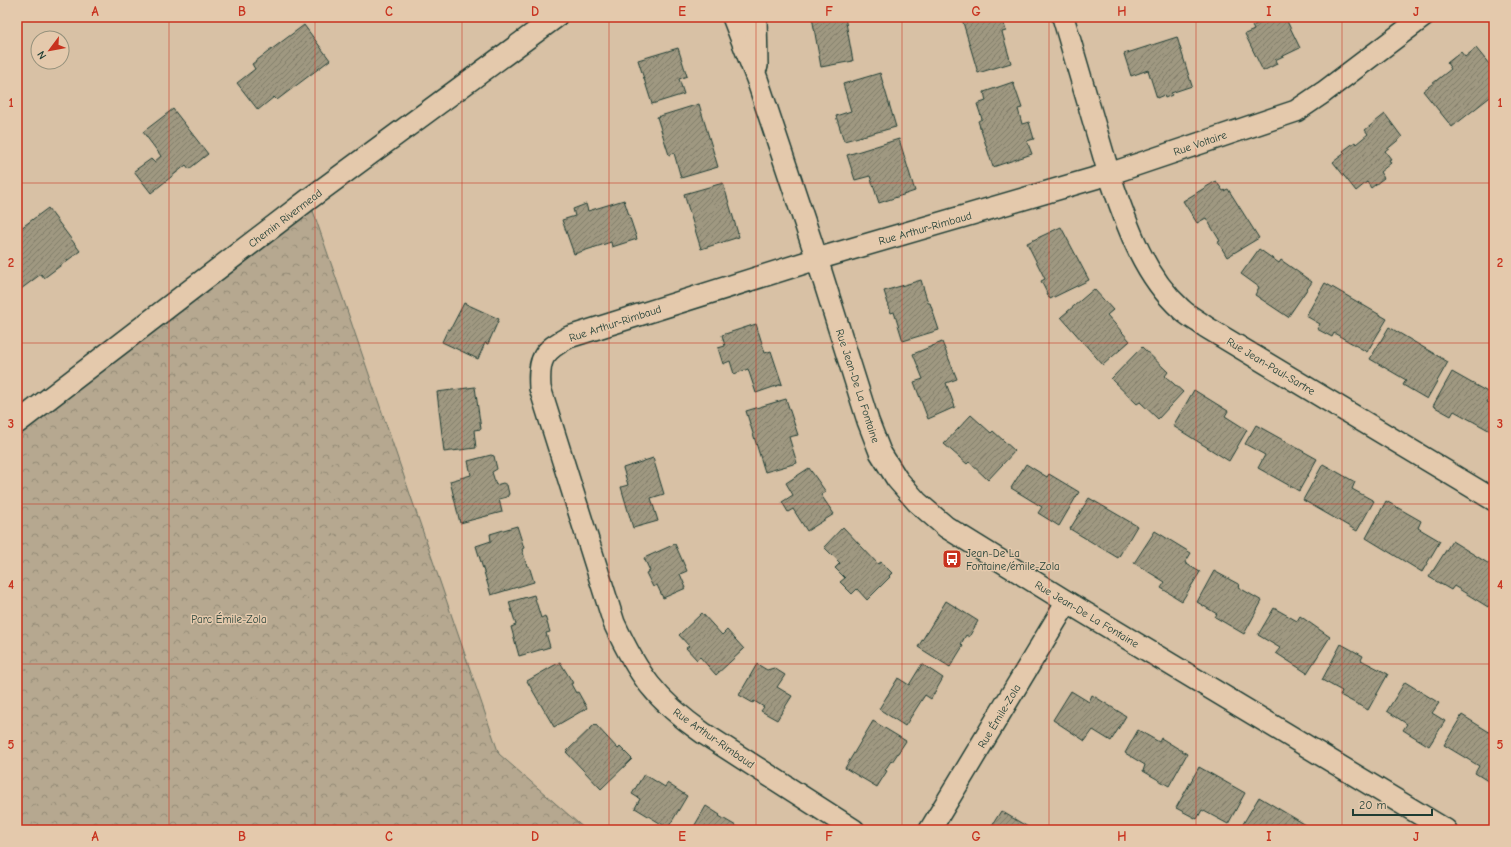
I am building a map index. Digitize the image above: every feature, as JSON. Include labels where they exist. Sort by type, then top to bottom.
[{"type":"street","name":"Chemin Rivermead","points":[[17,423],[309,199],[556,17]]},
{"type":"street","points":[[536,32],[566,17]]},
{"type":"street","name":"Rue Jean-De La Fontaine","points":[[732,17],[757,79],[817,259],[868,421],[880,452],[897,478],[917,502],[946,527],[1067,602],[1446,830]]},
{"type":"street","name":"Rue Jean-De La Fontaine","points":[[746,17],[757,79]]},
{"type":"street","name":"Rue Jean-De La Fontaine","points":[[756,17],[757,79]]},
{"type":"street","points":[[1063,17],[1108,174]]},
{"type":"street","name":"Rue Voltaire","points":[[1108,174],[1296,111],[1324,92],[1423,17]]},
{"type":"street","name":"Rue Arthur-Rimbaud","points":[[854,830],[703,734],[680,717],[661,699],[642,676],[627,652],[614,623],[540,388],[539,371],[543,357],[556,344],[569,337],[817,259],[1108,174]]},
{"type":"street","name":"Rue Jean-Paul-Sartre","points":[[1108,174],[1132,237],[1147,267],[1163,289],[1181,309],[1213,331],[1494,500]]},
{"type":"street","name":"Rue Émile-Zola","points":[[930,830],[1067,602]]},
{"type":"green space","name":"Parc Émile-Zola","points":[[309,199],[499,754],[586,830],[17,830],[17,423]]},
{"type":"building","points":[[812,17],[845,17],[853,61],[821,67]]},
{"type":"building","points":[[970,17],[1002,17],[1006,31],[1002,32],[1011,63],[978,73],[962,19]]},
{"type":"building","points":[[1273,17],[1285,17],[1300,48],[1275,60],[1277,64],[1263,71],[1245,34],[1254,30],[1252,26]]},
{"type":"building","points":[[304,25],[330,60],[277,100],[274,97],[258,110],[237,83],[255,69],[252,64]]},
{"type":"building","points":[[1177,37],[1192,86],[1171,93],[1172,95],[1165,98],[1164,95],[1157,98],[1148,70],[1131,76],[1124,54]]},
{"type":"building","points":[[678,48],[687,76],[679,79],[684,94],[652,104],[638,60]]},
{"type":"building","points":[[1476,48],[1494,70],[1494,94],[1452,127],[1423,91],[1451,69],[1447,63],[1461,52],[1465,57]]},
{"type":"building","points":[[880,73],[896,127],[844,141],[836,116],[851,111],[843,84]]},
{"type":"building","points":[[1013,82],[1022,108],[1018,109],[1022,124],[1029,122],[1034,139],[1027,141],[1032,154],[993,167],[978,121],[982,119],[977,104],[986,101],[984,92]]},
{"type":"building","points":[[699,104],[718,167],[681,178],[674,153],[669,155],[657,117]]},
{"type":"building","points":[[173,109],[208,154],[189,169],[186,165],[151,193],[134,171],[151,159],[154,162],[161,156],[143,132]]},
{"type":"building","points":[[1385,114],[1402,137],[1385,151],[1391,159],[1389,160],[1391,163],[1380,172],[1384,178],[1371,188],[1367,182],[1356,191],[1333,162],[1345,153],[1343,151],[1355,142],[1356,144],[1368,134],[1365,130]]},
{"type":"building","points":[[899,139],[915,191],[879,203],[870,176],[855,180],[847,155]]},
{"type":"building","points":[[1216,181],[1223,191],[1228,189],[1259,238],[1227,257],[1218,242],[1220,241],[1206,218],[1197,223],[1183,201]]},
{"type":"building","points":[[723,183],[739,237],[701,249],[684,194]]},
{"type":"building","points":[[624,200],[637,239],[612,247],[611,242],[574,254],[562,220],[575,216],[573,209],[586,204],[588,211]]},
{"type":"building","points":[[48,208],[80,251],[44,278],[41,274],[17,292],[17,231]]},
{"type":"building","points":[[1061,227],[1089,280],[1050,299],[1041,281],[1045,279],[1027,243]]},
{"type":"building","points":[[1259,249],[1279,263],[1281,260],[1312,282],[1288,317],[1255,295],[1259,287],[1241,274]]},
{"type":"building","points":[[921,280],[928,303],[930,303],[939,330],[903,341],[894,312],[891,313],[884,291]]},
{"type":"building","points":[[1325,283],[1387,319],[1367,352],[1334,333],[1332,337],[1317,329],[1320,324],[1306,316]]},
{"type":"building","points":[[1094,289],[1113,310],[1107,315],[1130,341],[1103,365],[1061,317]]},
{"type":"building","points":[[464,303],[499,319],[488,344],[485,343],[478,359],[442,342]]},
{"type":"building","points":[[756,324],[765,353],[771,351],[782,384],[756,393],[748,369],[734,374],[730,361],[723,364],[718,348],[725,346],[722,335]]},
{"type":"building","points":[[1389,327],[1448,362],[1427,399],[1403,385],[1406,380],[1370,359]]},
{"type":"building","points":[[942,342],[957,379],[946,383],[955,407],[928,419],[914,382],[923,379],[913,354]]},
{"type":"building","points":[[1142,347],[1168,372],[1165,376],[1183,392],[1158,419],[1140,402],[1137,404],[1111,379]]},
{"type":"building","points":[[1452,372],[1491,394],[1487,402],[1494,405],[1494,433],[1454,411],[1451,416],[1433,406]]},
{"type":"building","points":[[475,387],[481,429],[474,430],[476,448],[444,452],[437,392]]},
{"type":"building","points":[[1194,390],[1228,411],[1225,416],[1247,430],[1229,461],[1173,426]]},
{"type":"building","points":[[786,399],[798,435],[789,437],[797,463],[765,472],[746,411]]},
{"type":"building","points":[[971,415],[991,433],[993,431],[1015,451],[988,480],[969,462],[967,464],[944,444]]},
{"type":"building","points":[[1256,425],[1317,459],[1299,491],[1258,468],[1265,455],[1245,444]]},
{"type":"building","points":[[491,455],[494,456],[497,469],[492,472],[496,485],[503,483],[507,485],[509,494],[507,497],[499,499],[502,512],[460,523],[450,481],[471,475],[468,461]]},
{"type":"building","points":[[653,458],[664,494],[651,498],[658,521],[633,528],[621,487],[628,485],[623,468]]},
{"type":"building","points":[[1026,464],[1047,477],[1049,474],[1079,492],[1059,526],[1038,513],[1042,507],[1011,488]]},
{"type":"building","points":[[1323,464],[1355,482],[1352,489],[1374,501],[1357,531],[1303,500]]},
{"type":"building","points":[[809,468],[826,492],[821,495],[834,514],[807,531],[793,509],[788,512],[782,502],[793,495],[786,483]]},
{"type":"building","points":[[1089,498],[1137,526],[1118,558],[1070,529]]},
{"type":"building","points":[[1386,501],[1421,521],[1418,528],[1440,541],[1422,572],[1366,538]]},
{"type":"building","points":[[517,526],[524,548],[522,549],[527,566],[529,566],[534,582],[491,595],[476,546],[491,541],[490,534]]},
{"type":"building","points":[[843,527],[878,564],[881,562],[892,573],[889,576],[890,577],[867,600],[857,589],[852,594],[840,582],[845,578],[835,568],[840,563],[824,547]]},
{"type":"building","points":[[1155,531],[1191,553],[1185,563],[1200,572],[1182,601],[1161,588],[1165,582],[1134,563]]},
{"type":"building","points":[[1452,541],[1494,567],[1494,598],[1488,607],[1454,586],[1451,590],[1429,577]]},
{"type":"building","points":[[675,544],[687,571],[680,574],[686,588],[663,598],[657,585],[653,587],[646,573],[650,571],[644,558]]},
{"type":"building","points":[[1214,571],[1240,585],[1238,587],[1262,601],[1244,634],[1215,617],[1217,614],[1197,602]]},
{"type":"building","points":[[534,595],[541,618],[545,616],[550,632],[546,633],[550,647],[519,656],[511,627],[516,625],[509,602]]},
{"type":"building","points":[[946,601],[978,621],[969,637],[966,635],[961,644],[963,646],[950,667],[918,647]]},
{"type":"building","points":[[1274,608],[1297,621],[1300,616],[1330,637],[1307,673],[1276,653],[1280,648],[1258,635]]},
{"type":"building","points":[[702,613],[722,635],[727,630],[744,649],[716,675],[700,657],[697,660],[686,648],[689,646],[679,635]]},
{"type":"building","points":[[1341,644],[1363,656],[1361,660],[1388,674],[1368,710],[1340,695],[1342,691],[1322,680]]},
{"type":"building","points":[[560,662],[573,683],[571,684],[576,693],[578,692],[587,708],[554,727],[527,681]]},
{"type":"building","points":[[757,664],[767,670],[774,668],[785,675],[777,687],[792,696],[777,720],[761,711],[764,707],[739,695]]},
{"type":"building","points":[[922,664],[943,678],[931,699],[925,695],[905,726],[879,709],[898,678],[909,685]]},
{"type":"building","points":[[1405,682],[1439,703],[1432,713],[1445,721],[1429,746],[1403,730],[1407,724],[1387,711]]},
{"type":"building","points":[[1071,691],[1089,702],[1092,695],[1126,716],[1111,741],[1093,730],[1085,741],[1053,720]]},
{"type":"building","points":[[1462,715],[1494,735],[1494,785],[1475,773],[1479,766],[1444,745]]},
{"type":"building","points":[[873,721],[906,741],[885,770],[887,771],[877,787],[845,768]]},
{"type":"building","points":[[595,724],[618,749],[620,747],[632,759],[601,789],[566,752]]},
{"type":"building","points":[[1138,730],[1159,742],[1161,738],[1187,754],[1169,786],[1143,771],[1145,765],[1125,753]]},
{"type":"building","points":[[1199,767],[1245,793],[1228,824],[1202,810],[1197,819],[1176,808]]},
{"type":"building","points":[[644,774],[665,787],[667,783],[687,796],[668,828],[635,808],[640,799],[632,794]]},
{"type":"building","points":[[1259,797],[1306,825],[1303,830],[1240,829]]},
{"type":"building","points":[[706,806],[720,815],[719,816],[743,830],[692,830]]},
{"type":"building","points":[[1001,811],[1033,830],[989,830]]},
{"type":"place","name":"Jean-De La Fontaine/émile-Zola","points":[[952,559]]}]
